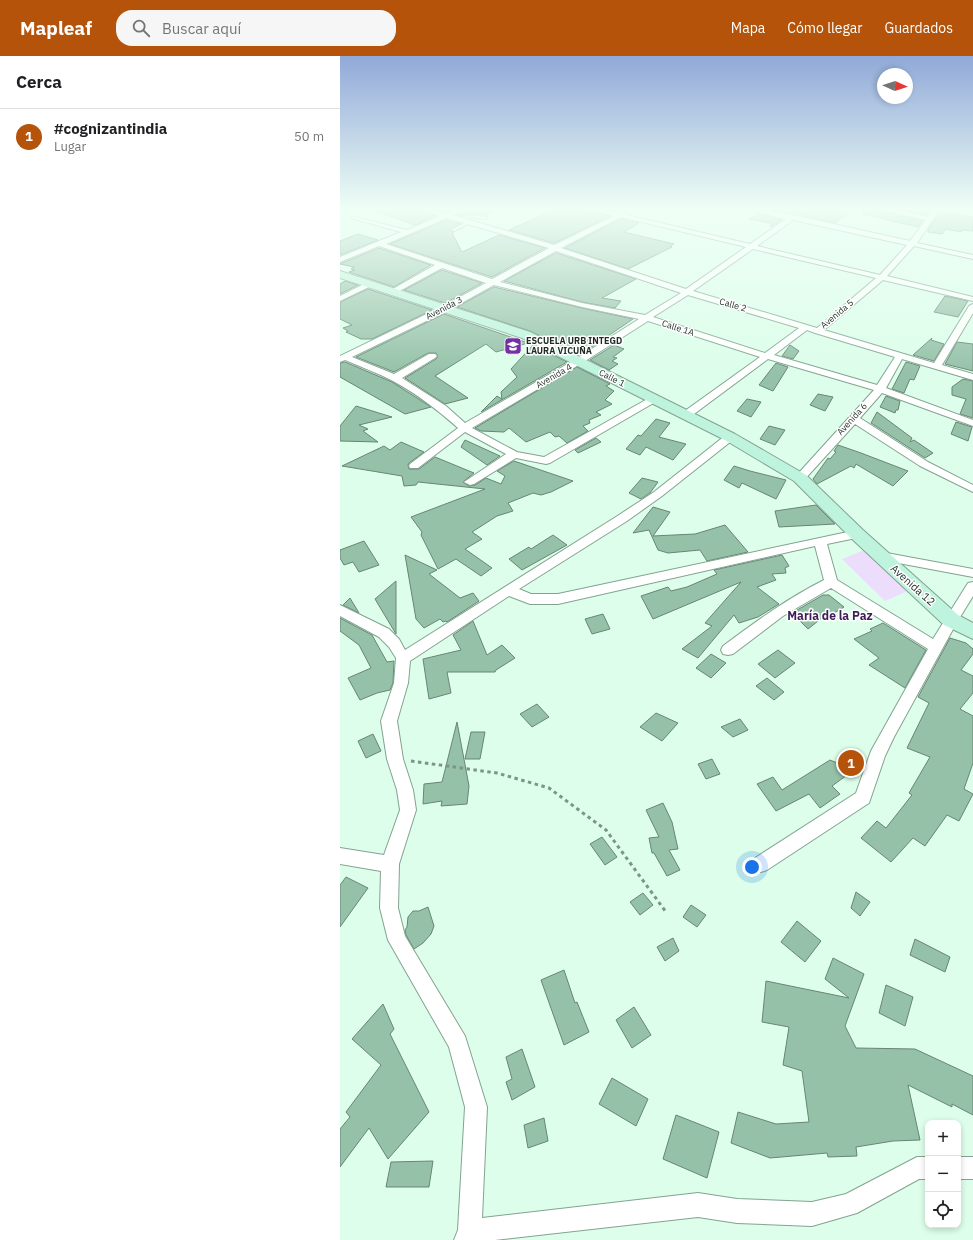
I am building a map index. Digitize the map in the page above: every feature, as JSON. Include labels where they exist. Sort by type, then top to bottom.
[{"type":"street","name":"Avenida 3","points":[[342,358],[444,309],[525,264]]},
{"type":"street","name":"Calle 2","points":[[604,264],[687,292],[973,377]]},
{"type":"street","name":"Avenida 4","points":[[414,466],[464,428],[579,361],[687,292],[727,264]]},
{"type":"street","points":[[827,264],[973,299]]},
{"type":"street","name":"Avenida 5","points":[[818,330],[882,277],[894,264]]},
{"type":"street","points":[[394,292],[440,265]]},
{"type":"street","name":"Calle 1A","points":[[440,265],[492,282],[582,305],[647,318],[767,356],[880,389],[973,423]]},
{"type":"street","name":"Calle 1","points":[[340,274],[369,285],[526,335],[579,361],[730,437],[800,478],[857,534]]},
{"type":"street","points":[[340,299],[369,285]]},
{"type":"street","points":[[936,367],[973,306]]},
{"type":"street","name":"Avenida 5","points":[[686,415],[806,327]]},
{"type":"street","name":"Avenida 6","points":[[800,478],[880,389],[900,355]]},
{"type":"street","points":[[395,378],[432,356]]},
{"type":"street","points":[[342,358],[395,378],[442,408],[464,428],[514,454],[546,462],[654,399]]},
{"type":"street","points":[[853,418],[924,464],[973,488]]},
{"type":"street","points":[[403,658],[652,498],[730,437]]},
{"type":"street","points":[[470,482],[514,454]]},
{"type":"street","points":[[508,590],[530,599],[558,599],[857,534]]},
{"type":"street","name":"Avenida 12","points":[[857,534],[951,620],[973,632]]},
{"type":"street","points":[[820,541],[831,582],[935,647]]},
{"type":"street","points":[[881,556],[973,572]]},
{"type":"street","points":[[728,650],[764,622],[810,592],[831,582]]},
{"type":"street","points":[[761,864],[863,798],[877,756],[935,647],[973,586]]},
{"type":"street","points":[[340,610],[384,633],[394,643],[403,658],[401,683],[390,722],[395,758],[405,790],[408,810],[390,864],[389,908],[397,940],[458,1043],[476,1107],[468,1236],[698,1205],[736,1211],[812,1214],[849,1205],[917,1168],[925,1168]]},
{"type":"street","points":[[340,856],[390,864]]},
{"type":"street","points":[[961,1168],[973,1168]]},
{"type":"path","points":[[395,758],[497,773],[549,788],[606,830],[666,912]]},
{"type":"shaded area","points":[[872,547],[916,587],[885,601],[842,559]]},
{"type":"building","points":[[341,264],[431,265],[394,287],[349,272],[355,270],[351,269],[354,267]]},
{"type":"building","points":[[453,264],[515,264],[492,277]]},
{"type":"building","points":[[535,264],[591,264],[636,279],[602,298],[621,301],[615,308],[582,302],[504,281]]},
{"type":"building","points":[[614,264],[637,264],[628,269]]},
{"type":"building","points":[[442,270],[482,283],[445,303],[404,290]]},
{"type":"building","points":[[345,281],[358,285],[340,294],[340,284]]},
{"type":"building","points":[[494,287],[633,319],[580,355],[530,331],[457,307]]},
{"type":"building","points":[[368,289],[432,310],[372,339],[361,339],[346,332],[348,331],[343,328],[352,325],[340,319],[340,302]]},
{"type":"building","points":[[945,296],[968,301],[958,317],[934,312]]},
{"type":"building","points":[[444,314],[528,343],[496,352],[486,344],[435,376],[468,398],[445,404],[405,378],[436,359],[438,356],[436,353],[428,353],[394,372],[356,357]]},
{"type":"building","points":[[932,338],[931,340],[944,344],[934,361],[913,355]]},
{"type":"building","points":[[957,342],[973,344],[973,371],[945,364]]},
{"type":"building","points":[[533,345],[567,362],[481,412],[497,396],[502,399],[501,392],[517,377],[511,369]]},
{"type":"building","points":[[614,345],[624,349],[613,357],[617,358],[612,361],[618,364],[609,370],[590,360]]},
{"type":"building","points":[[790,345],[799,351],[793,359],[782,356]]},
{"type":"building","points":[[345,362],[392,382],[431,407],[405,414],[340,377],[340,363]]},
{"type":"building","points":[[906,362],[920,366],[914,380],[910,379],[904,393],[892,389]]},
{"type":"building","points":[[776,363],[788,367],[773,391],[759,385]]},
{"type":"building","points":[[577,367],[610,384],[606,386],[614,391],[605,400],[612,404],[596,412],[601,415],[589,420],[590,423],[583,426],[588,431],[567,443],[559,436],[555,437],[550,432],[526,442],[509,428],[504,432],[481,431],[475,428]]},
{"type":"building","points":[[963,379],[973,381],[973,418],[960,414],[966,399],[952,395],[952,387]]},
{"type":"building","points":[[818,394],[833,397],[825,411],[810,405]]},
{"type":"building","points":[[886,396],[900,401],[898,410],[896,410],[895,413],[880,407]]},
{"type":"building","points":[[747,399],[761,402],[751,417],[737,411]]},
{"type":"building","points":[[356,406],[392,417],[359,425],[368,429],[363,431],[378,442],[340,441],[340,426]]},
{"type":"building","points":[[877,412],[912,438],[910,442],[914,440],[933,453],[925,458],[871,423]]},
{"type":"building","points":[[656,419],[670,423],[659,437],[686,444],[673,460],[646,447],[640,455],[626,449],[638,435],[641,436]]},
{"type":"building","points":[[956,422],[972,427],[968,441],[951,434]]},
{"type":"building","points":[[769,426],[785,430],[775,445],[760,439]]},
{"type":"building","points":[[596,438],[601,442],[578,453],[575,450]]},
{"type":"building","points":[[465,440],[500,456],[487,465],[461,447]]},
{"type":"building","points":[[401,442],[424,452],[409,463],[409,469],[419,469],[435,457],[474,473],[463,482],[469,486],[475,485],[486,478],[501,484],[505,476],[497,471],[514,461],[573,481],[551,492],[541,495],[533,493],[508,503],[513,511],[497,516],[472,532],[482,539],[465,549],[492,568],[481,576],[456,559],[438,569],[421,535],[422,532],[411,517],[485,489],[418,482],[416,485],[404,486],[402,476],[342,466],[384,446],[390,450]]},
{"type":"building","points":[[838,445],[908,471],[893,486],[856,464],[854,468],[851,466],[817,484],[813,479],[828,458],[830,459],[836,452],[834,451]]},
{"type":"building","points":[[734,466],[786,480],[776,499],[742,483],[739,488],[724,480]]},
{"type":"building","points":[[642,478],[658,482],[650,493],[641,499],[629,493]]},
{"type":"building","points":[[816,505],[835,524],[779,527],[775,511]]},
{"type":"building","points":[[653,507],[670,512],[653,536],[695,534],[725,525],[748,552],[707,561],[700,550],[668,553],[658,550],[649,530],[633,533]]},
{"type":"building","points":[[553,535],[567,545],[522,570],[509,559],[529,547],[531,549]]},
{"type":"building","points":[[364,541],[379,565],[359,572],[353,562],[344,565],[340,558],[340,550]]},
{"type":"building","points":[[405,555],[437,570],[429,574],[460,598],[473,593],[479,601],[447,622],[443,622],[440,619],[424,628],[416,619]]},
{"type":"building","points":[[782,555],[789,566],[785,568],[786,573],[772,574],[776,580],[757,587],[779,604],[758,617],[739,623],[734,615],[698,658],[682,649],[712,626],[705,623],[741,582],[653,619],[641,596],[668,587],[671,591],[687,587],[717,574],[714,570]]},
{"type":"building","points":[[396,581],[396,634],[375,599]]},
{"type":"building","points":[[823,595],[829,595],[844,607],[834,613],[828,613],[808,629],[792,613]]},
{"type":"building","points":[[350,598],[359,613],[343,605]]},
{"type":"building","points":[[603,614],[610,629],[592,634],[585,619]]},
{"type":"building","points":[[340,618],[372,635],[387,662],[394,661],[393,683],[390,690],[377,693],[360,700],[348,678],[371,668],[359,645],[340,631]]},
{"type":"building","points":[[473,621],[487,655],[502,645],[515,658],[495,672],[447,672],[451,693],[429,699],[423,659],[461,650],[453,635]]},
{"type":"building","points":[[883,623],[926,650],[905,688],[869,665],[879,658],[854,639],[872,631],[870,629]]},
{"type":"building","points":[[950,638],[966,643],[973,649],[973,654],[961,670],[973,676],[973,693],[960,709],[973,716],[973,763],[964,789],[973,794],[959,821],[947,815],[925,846],[913,838],[891,862],[861,838],[877,821],[886,828],[912,795],[909,793],[930,757],[907,748],[929,703],[918,697]]},
{"type":"building","points":[[778,650],[795,663],[775,678],[758,664]]},
{"type":"building","points":[[711,654],[726,663],[711,678],[696,668]]},
{"type":"building","points":[[767,678],[784,692],[774,700],[756,686]]},
{"type":"building","points":[[537,704],[549,717],[532,727],[520,714]]},
{"type":"building","points":[[656,713],[678,723],[662,741],[640,727]]},
{"type":"building","points":[[740,719],[748,730],[733,737],[721,727]]},
{"type":"building","points":[[457,722],[469,786],[467,804],[441,806],[442,801],[423,804],[424,784],[442,782]]},
{"type":"building","points":[[471,732],[485,732],[480,759],[465,759]]},
{"type":"building","points":[[373,734],[381,751],[366,758],[358,741]]},
{"type":"building","points":[[712,759],[720,774],[706,779],[698,764]]},
{"type":"building","points":[[830,760],[854,770],[832,786],[840,794],[820,808],[809,794],[776,811],[757,784],[773,777],[782,790]]},
{"type":"building","points":[[663,803],[672,822],[678,849],[669,850],[680,870],[667,876],[654,853],[652,853],[649,838],[659,837],[646,810]]},
{"type":"building","points":[[602,837],[617,857],[605,865],[590,844]]},
{"type":"building","points":[[346,877],[368,888],[340,927],[340,885]]},
{"type":"building","points":[[856,892],[870,902],[860,916],[851,908]]},
{"type":"building","points":[[643,893],[653,905],[640,915],[630,902]]},
{"type":"building","points":[[691,905],[706,915],[697,927],[683,917]]},
{"type":"building","points":[[428,907],[434,926],[431,934],[423,943],[414,949],[406,935],[405,930],[407,927],[408,917],[413,911],[419,911]]},
{"type":"building","points":[[797,921],[821,941],[805,962],[781,942]]},
{"type":"building","points":[[673,938],[679,951],[665,961],[657,947]]},
{"type":"building","points":[[915,939],[950,957],[945,972],[910,955]]},
{"type":"building","points":[[833,958],[864,974],[845,1026],[856,1048],[915,1049],[973,1076],[973,1115],[952,1104],[952,1107],[908,1085],[920,1140],[893,1141],[856,1147],[857,1156],[828,1157],[827,1153],[770,1158],[731,1143],[738,1112],[776,1124],[809,1122],[802,1071],[783,1065],[789,1027],[762,1022],[766,981],[849,998],[825,979]]},
{"type":"building","points":[[564,970],[575,1003],[577,1002],[589,1032],[564,1045],[541,980]]},
{"type":"building","points":[[886,985],[913,997],[905,1026],[879,1013]]},
{"type":"building","points":[[383,1004],[394,1029],[390,1034],[429,1112],[388,1159],[369,1128],[340,1167],[340,1129],[350,1117],[346,1112],[381,1065],[352,1039]]},
{"type":"building","points":[[634,1007],[651,1035],[632,1048],[616,1020]]},
{"type":"building","points":[[522,1049],[535,1087],[512,1100],[506,1082],[512,1079],[506,1057]]},
{"type":"building","points":[[612,1078],[648,1099],[636,1126],[599,1104]]},
{"type":"building","points":[[676,1115],[719,1132],[707,1178],[663,1159]]},
{"type":"building","points":[[544,1118],[548,1141],[528,1148],[524,1125]]},
{"type":"building","points":[[433,1161],[429,1187],[386,1187],[391,1162]]},
{"type":"place","name":"ESCUELA URB INTEGD LAURA VICUÑA","points":[[513,346]]},
{"type":"place","name":"#cognizantindia","points":[[851,763]]},
{"type":"district","name":"María de la Paz","points":[[830,616]]}]
